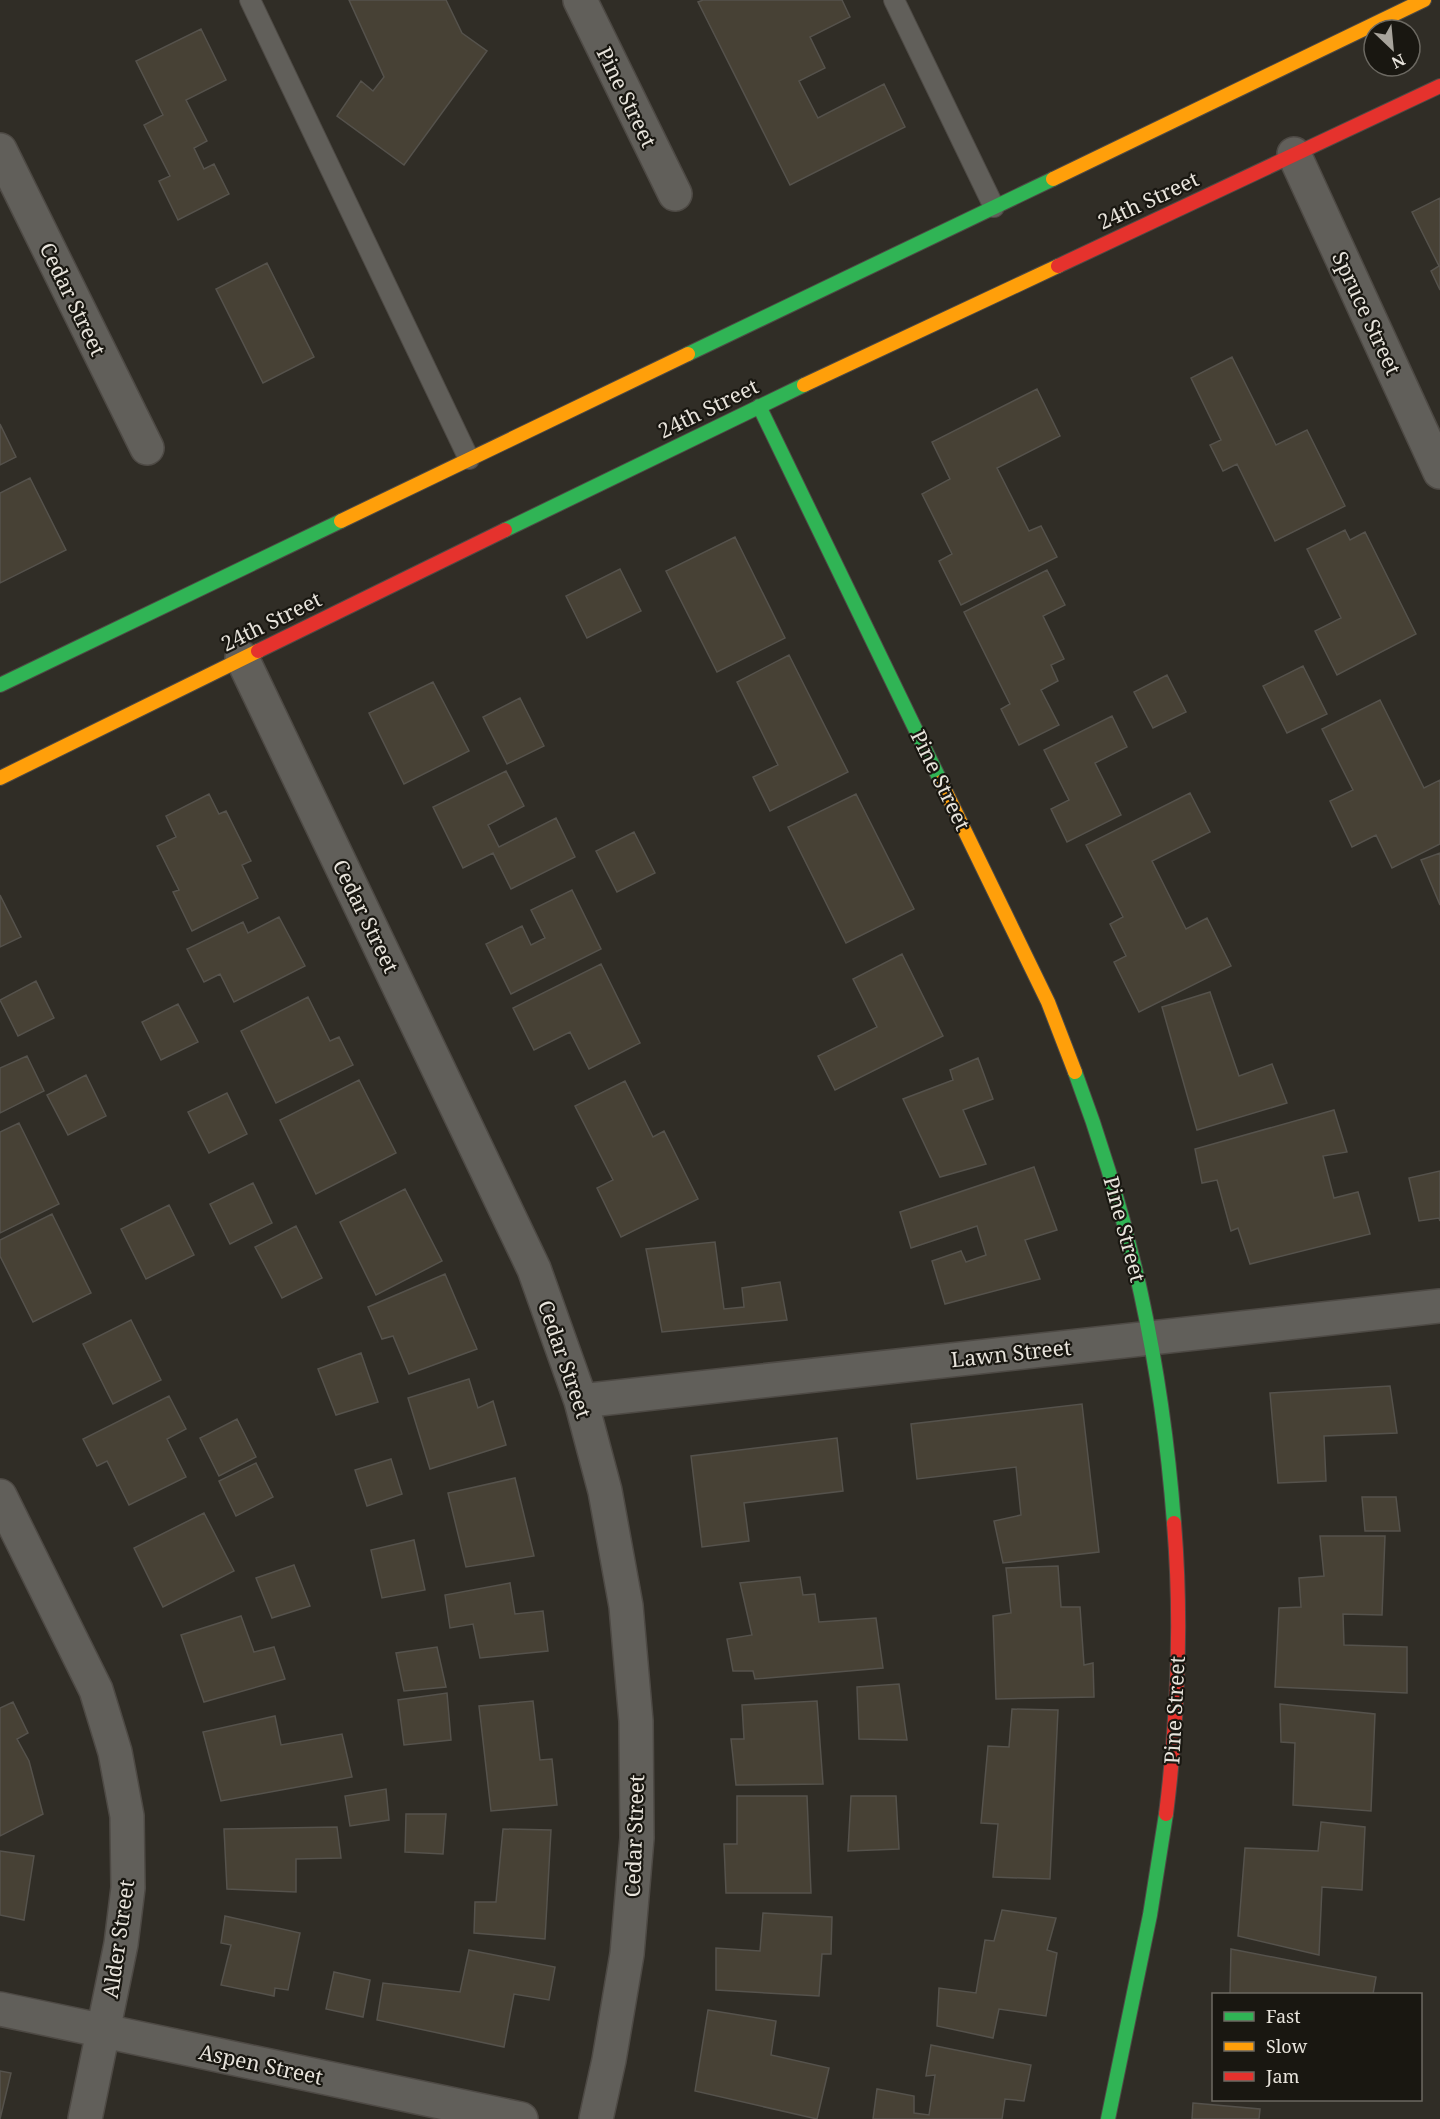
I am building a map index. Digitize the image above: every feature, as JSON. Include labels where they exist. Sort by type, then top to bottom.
[{"type":"main road","points":[[0,685],[1424,0]]},
{"type":"main road","name":"24th Street","points":[[0,778],[759,406],[1440,86]]},
{"type":"main road","name":"Pine Street","points":[[759,406],[1048,1002],[1088,1102],[1128,1231],[1152,1338],[1168,1444],[1177,1551],[1178,1686],[1169,1793],[1154,1899],[1108,2119]]},
{"type":"street","name":"Pine Street","points":[[580,0],[675,194]]},
{"type":"street","name":"Cedar Street","points":[[0,150],[147,448]]},
{"type":"street","name":"Spruce Street","points":[[1294,154],[1440,472]]},
{"type":"street","name":"Cedar Street","points":[[242,658],[534,1269],[581,1401],[605,1491],[626,1606],[636,1721],[637,1838],[627,1954],[609,2060],[596,2119]]},
{"type":"street","name":"Lawn Street","points":[[581,1401],[1440,1306]]},
{"type":"street","name":"Alder Street","points":[[0,1496],[96,1690],[116,1752],[127,1816],[128,1888],[121,1944],[85,2119]]},
{"type":"street","name":"Aspen Street","points":[[0,2009],[521,2119]]},
{"type":"lane","points":[[250,0],[469,459]]},
{"type":"lane","points":[[894,0],[994,207]]},
{"type":"building","points":[[349,0],[446,0],[462,33],[487,51],[404,165],[337,116],[361,81],[373,91],[384,77]]},
{"type":"building","points":[[703,0],[842,0],[850,17],[810,37],[825,68],[799,81],[818,118],[884,84],[905,127],[790,185],[698,2]]},
{"type":"building","points":[[201,29],[226,80],[186,100],[207,141],[194,148],[204,169],[214,164],[229,194],[178,220],[159,181],[170,176],[144,125],[163,115],[136,61]]},
{"type":"building","points":[[1440,198],[1440,290],[1431,271],[1439,266],[1412,212]]},
{"type":"building","points":[[267,263],[314,357],[263,383],[216,289]]},
{"type":"building","points":[[1232,357],[1276,445],[1307,430],[1345,506],[1275,541],[1237,464],[1223,471],[1210,445],[1221,440],[1191,378]]},
{"type":"building","points":[[1037,389],[1060,436],[997,468],[1029,531],[1041,526],[1057,557],[961,605],[939,561],[952,554],[922,494],[950,479],[932,442]]},
{"type":"building","points":[[0,424],[16,457],[0,465]]},
{"type":"building","points":[[30,478],[66,550],[0,583],[0,493]]},
{"type":"building","points":[[1345,530],[1350,540],[1365,532],[1416,634],[1337,675],[1315,631],[1341,618],[1307,549]]},
{"type":"building","points":[[735,537],[785,638],[717,672],[666,571]]},
{"type":"building","points":[[620,569],[641,611],[587,638],[566,596]]},
{"type":"building","points":[[1047,570],[1065,605],[1043,616],[1064,659],[1051,665],[1058,681],[1041,690],[1059,725],[1019,745],[1001,709],[1010,704],[964,612]]},
{"type":"building","points":[[789,655],[848,772],[770,811],[753,777],[778,765],[737,682]]},
{"type":"building","points":[[1303,666],[1327,714],[1287,733],[1263,686]]},
{"type":"building","points":[[1167,675],[1186,712],[1153,728],[1134,692]]},
{"type":"building","points":[[433,682],[469,751],[404,784],[369,713]]},
{"type":"building","points":[[520,698],[544,746],[507,764],[483,717]]},
{"type":"building","points":[[1380,700],[1424,788],[1440,780],[1440,844],[1392,868],[1376,835],[1352,847],[1330,801],[1353,790],[1322,729]]},
{"type":"building","points":[[1112,716],[1127,747],[1095,763],[1121,815],[1067,842],[1051,809],[1069,800],[1044,750]]},
{"type":"building","points":[[506,771],[524,806],[488,825],[499,847],[556,818],[575,857],[511,889],[493,853],[463,868],[433,807]]},
{"type":"building","points":[[1190,793],[1210,832],[1152,861],[1186,929],[1207,918],[1231,966],[1139,1012],[1114,962],[1126,956],[1110,924],[1123,917],[1086,845]]},
{"type":"building","points":[[209,794],[219,814],[226,811],[251,861],[242,865],[258,898],[192,931],[173,892],[179,890],[157,846],[176,837],[166,816]]},
{"type":"building","points":[[856,794],[914,909],[846,943],[788,827]]},
{"type":"building","points":[[634,832],[655,873],[617,892],[596,851]]},
{"type":"building","points":[[1440,853],[1440,905],[1421,860]]},
{"type":"building","points":[[572,890],[601,949],[511,994],[486,944],[522,926],[531,945],[545,938],[531,910]]},
{"type":"building","points":[[0,895],[21,937],[0,947]]},
{"type":"building","points":[[279,917],[305,966],[234,1002],[220,974],[204,982],[187,949],[243,922],[248,933]]},
{"type":"building","points":[[902,954],[943,1036],[835,1090],[818,1056],[877,1027],[853,979]]},
{"type":"building","points":[[601,964],[640,1043],[589,1069],[570,1032],[534,1050],[513,1008]]},
{"type":"building","points":[[36,981],[54,1018],[18,1036],[0,1000]]},
{"type":"building","points":[[1210,992],[1239,1076],[1272,1064],[1287,1103],[1197,1130],[1162,1007]]},
{"type":"building","points":[[308,997],[330,1041],[339,1037],[353,1065],[276,1103],[241,1031]]},
{"type":"building","points":[[178,1004],[198,1042],[161,1060],[142,1022]]},
{"type":"building","points":[[27,1056],[44,1091],[0,1113],[0,1068]]},
{"type":"building","points":[[978,1058],[993,1099],[963,1110],[986,1164],[940,1177],[903,1099],[953,1080],[950,1070]]},
{"type":"building","points":[[86,1075],[106,1116],[68,1135],[47,1095]]},
{"type":"building","points":[[359,1080],[396,1153],[316,1194],[280,1120]]},
{"type":"building","points":[[625,1081],[653,1137],[664,1131],[698,1199],[621,1237],[597,1188],[613,1180],[575,1106]]},
{"type":"building","points":[[227,1093],[247,1134],[209,1153],[188,1112]]},
{"type":"building","points":[[1334,1110],[1347,1152],[1323,1156],[1334,1198],[1358,1192],[1370,1234],[1250,1264],[1238,1228],[1231,1231],[1217,1180],[1202,1183],[1195,1149]]},
{"type":"building","points":[[19,1123],[59,1204],[0,1233],[0,1132]]},
{"type":"building","points":[[1034,1167],[1057,1230],[1025,1240],[1040,1279],[945,1304],[932,1261],[961,1251],[966,1262],[986,1255],[977,1226],[911,1248],[900,1212]]},
{"type":"building","points":[[1440,1171],[1440,1221],[1439,1218],[1419,1221],[1409,1178]]},
{"type":"building","points":[[253,1183],[272,1223],[230,1244],[210,1204]]},
{"type":"building","points":[[405,1189],[442,1261],[376,1295],[340,1222]]},
{"type":"building","points":[[169,1205],[194,1255],[146,1279],[121,1229]]},
{"type":"building","points":[[52,1214],[91,1293],[33,1322],[0,1256],[0,1240]]},
{"type":"building","points":[[296,1226],[322,1278],[282,1298],[255,1247]]},
{"type":"building","points":[[715,1242],[724,1309],[744,1307],[742,1288],[780,1282],[787,1320],[662,1332],[646,1249]]},
{"type":"building","points":[[445,1274],[477,1349],[409,1374],[393,1336],[382,1339],[368,1307]]},
{"type":"building","points":[[131,1320],[161,1380],[113,1404],[83,1344]]},
{"type":"building","points":[[361,1353],[378,1402],[336,1415],[318,1369]]},
{"type":"building","points":[[469,1379],[478,1408],[493,1401],[506,1445],[430,1469],[408,1398]]},
{"type":"building","points":[[1390,1386],[1397,1433],[1324,1436],[1326,1481],[1278,1483],[1270,1393]]},
{"type":"building","points":[[169,1396],[186,1429],[167,1439],[186,1477],[129,1505],[107,1461],[97,1466],[83,1439]]},
{"type":"building","points":[[1082,1404],[1099,1552],[1003,1563],[994,1521],[1021,1515],[1016,1467],[917,1479],[911,1424]]},
{"type":"building","points":[[237,1419],[256,1457],[219,1476],[200,1438]]},
{"type":"building","points":[[837,1438],[843,1491],[744,1503],[749,1541],[702,1547],[691,1456]]},
{"type":"building","points":[[391,1459],[402,1494],[367,1506],[355,1470]]},
{"type":"building","points":[[256,1463],[273,1497],[236,1516],[219,1481]]},
{"type":"building","points":[[515,1478],[534,1556],[466,1567],[448,1493]]},
{"type":"building","points":[[1362,1497],[1396,1497],[1400,1531],[1365,1531]]},
{"type":"building","points":[[204,1513],[234,1571],[163,1607],[134,1548]]},
{"type":"building","points":[[1320,1536],[1385,1536],[1382,1615],[1343,1614],[1344,1645],[1407,1647],[1407,1693],[1275,1687],[1279,1608],[1301,1607],[1299,1578],[1324,1576]]},
{"type":"building","points":[[414,1540],[425,1590],[382,1598],[371,1550]]},
{"type":"building","points":[[294,1565],[310,1606],[272,1618],[256,1578]]},
{"type":"building","points":[[1058,1566],[1061,1607],[1080,1607],[1084,1665],[1093,1663],[1094,1697],[996,1699],[993,1616],[1011,1613],[1006,1568]]},
{"type":"building","points":[[800,1577],[803,1595],[815,1594],[819,1622],[876,1618],[883,1668],[755,1679],[753,1671],[733,1671],[727,1639],[752,1635],[740,1583]]},
{"type":"building","points":[[510,1583],[515,1614],[543,1611],[548,1651],[480,1658],[473,1624],[450,1628],[445,1595]]},
{"type":"building","points":[[241,1616],[254,1652],[274,1647],[285,1679],[204,1702],[181,1635]]},
{"type":"building","points":[[437,1647],[446,1687],[404,1691],[396,1653]]},
{"type":"building","points":[[899,1684],[907,1740],[859,1739],[857,1687]]},
{"type":"building","points":[[447,1693],[451,1740],[404,1745],[398,1700]]},
{"type":"building","points":[[533,1701],[540,1760],[552,1759],[557,1805],[491,1811],[479,1706]]},
{"type":"building","points":[[817,1701],[823,1784],[736,1785],[731,1739],[744,1739],[742,1705]]},
{"type":"building","points":[[13,1702],[28,1733],[17,1739],[29,1761],[43,1814],[0,1836],[0,1708]]},
{"type":"building","points":[[1280,1704],[1375,1714],[1371,1811],[1293,1805],[1295,1743],[1281,1742]]},
{"type":"building","points":[[1012,1709],[1058,1710],[1050,1879],[993,1877],[998,1824],[981,1823],[988,1746],[1009,1747]]},
{"type":"building","points":[[275,1716],[281,1745],[342,1734],[352,1777],[221,1801],[203,1732]]},
{"type":"building","points":[[386,1789],[389,1820],[350,1826],[345,1796]]},
{"type":"building","points":[[737,1796],[807,1796],[811,1893],[726,1893],[724,1844],[737,1844]]},
{"type":"building","points":[[851,1796],[896,1796],[899,1849],[848,1851]]},
{"type":"building","points":[[406,1814],[446,1814],[443,1854],[405,1852]]},
{"type":"building","points":[[1321,1822],[1365,1827],[1362,1890],[1322,1887],[1319,1955],[1238,1936],[1245,1848],[1318,1851]]},
{"type":"building","points":[[337,1827],[341,1858],[296,1859],[296,1892],[227,1889],[224,1829]]},
{"type":"building","points":[[503,1829],[551,1830],[545,1939],[474,1933],[475,1902],[496,1902]]},
{"type":"building","points":[[0,1851],[34,1856],[24,1920],[0,1915]]},
{"type":"building","points":[[1002,1910],[1056,1918],[1047,1950],[1057,1953],[1046,2016],[999,2009],[993,2038],[937,2026],[939,1988],[976,1993],[985,1940],[994,1941]]},
{"type":"building","points":[[763,1913],[832,1917],[831,1954],[822,1954],[819,1996],[716,1990],[716,1948],[760,1951]]},
{"type":"building","points":[[225,1916],[300,1933],[288,1990],[275,1988],[274,1996],[221,1985],[231,1945],[221,1943]]},
{"type":"building","points":[[1231,1949],[1376,1977],[1373,1993],[1230,1993]]},
{"type":"building","points":[[469,1950],[555,1967],[549,2000],[514,1994],[504,2047],[377,2020],[383,1983],[460,1992]]},
{"type":"building","points":[[334,1972],[370,1980],[363,2017],[326,2009]]},
{"type":"building","points":[[708,2010],[776,2021],[771,2055],[829,2068],[817,2119],[695,2091]]},
{"type":"building","points":[[931,2045],[1031,2065],[1024,2101],[1005,2099],[1002,2119],[873,2119],[877,2089],[914,2096],[914,2113],[929,2115],[935,2075],[926,2076]]},
{"type":"building","points":[[0,2071],[11,2073],[0,2119]]},
{"type":"building","points":[[1193,2103],[1260,2109],[1259,2119],[1192,2119]]},
{"type":"traffic: fast","points":[[688,354],[1053,179]]},
{"type":"traffic: fast","points":[[505,530],[804,385]]},
{"type":"traffic: fast","points":[[759,406],[941,782]]},
{"type":"traffic: fast","points":[[0,685],[341,521]]},
{"type":"traffic: fast","points":[[1075,1072],[1112,1183],[1141,1294],[1161,1407],[1174,1523]]},
{"type":"traffic: fast","points":[[1108,2119],[1150,1915],[1166,1814]]},
{"type":"traffic: slow","points":[[1053,179],[1424,0]]},
{"type":"traffic: slow","points":[[804,385],[1058,266]]},
{"type":"traffic: slow","points":[[341,521],[688,354]]},
{"type":"traffic: slow","points":[[0,778],[258,651]]},
{"type":"traffic: slow","points":[[941,782],[1048,1002],[1075,1072]]},
{"type":"traffic: jam","points":[[1058,266],[1440,86]]},
{"type":"traffic: jam","points":[[258,651],[505,530]]},
{"type":"traffic: jam","points":[[1166,1814],[1178,1669],[1178,1596],[1174,1523]]}]
